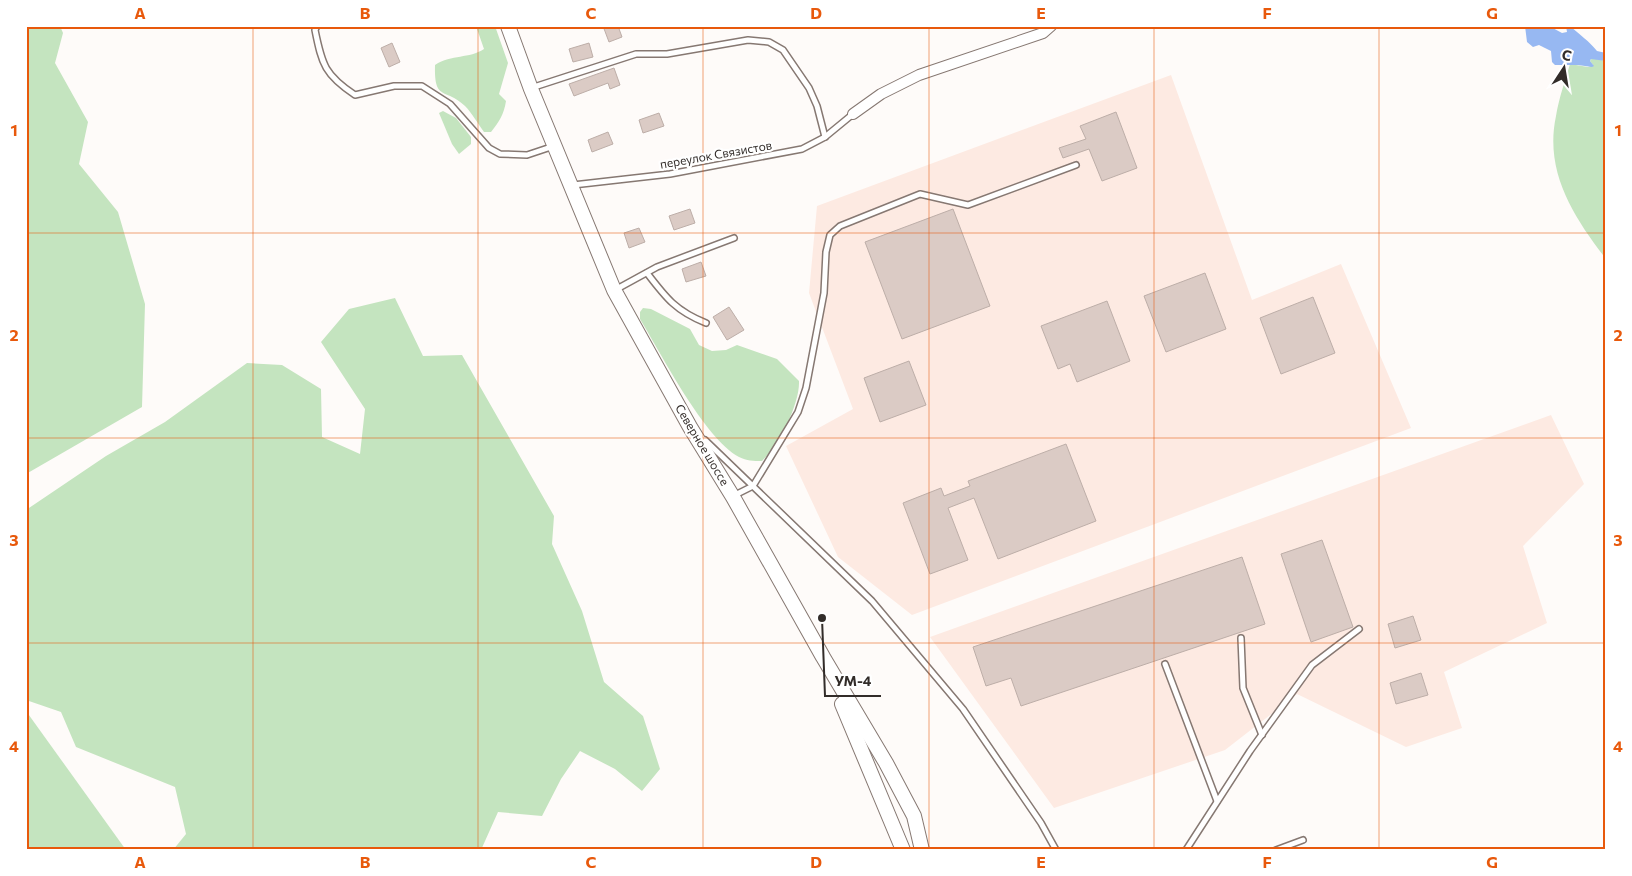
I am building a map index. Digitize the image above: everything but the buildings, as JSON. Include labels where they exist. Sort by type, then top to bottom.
[{"type":"main road","name":"Северное шоссе","points":[[508,26],[530,88],[614,290],[690,426],[886,763],[909,808],[922,850]]},
{"type":"main road","points":[[823,657],[903,850]]},
{"type":"street","points":[[853,114],[881,94],[919,74],[1043,33],[1051,26]]},
{"type":"lane","points":[[317,26],[321,59],[334,81],[356,95],[394,86],[422,86],[450,104],[489,148],[500,154],[527,155],[554,146]]},
{"type":"lane","points":[[530,88],[636,54],[667,54],[748,40],[769,42],[783,50],[810,88],[826,136]]},
{"type":"lane","name":"переулок Связистов","points":[[570,185],[670,174],[768,157],[802,149],[826,136],[853,114]]},
{"type":"lane","points":[[733,497],[753,486],[798,412],[806,388],[824,293],[826,252],[830,235],[840,226],[920,194],[968,205],[1076,165]]},
{"type":"lane","points":[[614,290],[647,273],[734,238]]},
{"type":"lane","points":[[647,273],[669,302],[688,316],[706,323]]},
{"type":"lane","points":[[690,426],[872,601],[963,709],[1041,823],[1056,850]]},
{"type":"lane","points":[[1186,850],[1217,801],[1312,665],[1359,629]]},
{"type":"lane","points":[[1241,638],[1243,688],[1262,735]]},
{"type":"lane","points":[[1165,664],[1217,801]]},
{"type":"lane","points":[[1276,850],[1303,840]]},
{"type":"shaded area","points":[[1171,75],[1252,300],[1341,264],[1411,428],[912,615],[838,557],[786,446],[853,409],[809,293],[817,206]]},
{"type":"shaded area","points":[[1551,415],[1584,484],[1523,546],[1547,623],[1444,672],[1462,728],[1406,747],[1297,694],[1225,750],[1054,808],[930,637]]},
{"type":"green space","points":[[26,26],[60,26],[63,33],[55,63],[88,122],[79,164],[118,212],[145,304],[142,407],[26,474]]},
{"type":"green space","points":[[476,26],[495,26],[508,63],[499,94],[506,101],[505,106],[501,118],[491,132],[484,132],[465,106],[442,92],[436,84],[435,77],[435,65],[448,59],[472,54],[484,49]]},
{"type":"green space","points":[[1592,58],[1606,61],[1606,259],[1583,227],[1564,193],[1554,156],[1553,136],[1556,116],[1570,64],[1588,67],[1593,65],[1590,61]]},
{"type":"green space","points":[[443,111],[456,118],[471,137],[471,144],[459,154],[452,144],[439,113]]},
{"type":"green space","points":[[395,298],[423,356],[462,355],[554,516],[552,544],[582,611],[604,682],[643,716],[660,769],[642,791],[615,769],[580,751],[561,779],[542,816],[498,812],[481,850],[173,850],[186,834],[175,787],[76,747],[61,712],[26,700],[26,510],[106,456],[165,422],[247,363],[282,365],[321,389],[322,437],[360,454],[365,409],[321,342],[349,309]]},
{"type":"green space","points":[[643,308],[651,309],[690,329],[699,345],[712,351],[726,350],[737,345],[777,359],[799,381],[796,401],[787,424],[769,454],[762,461],[750,461],[739,457],[726,447],[698,414],[640,319],[640,312]]},
{"type":"green space","points":[[26,711],[126,850],[26,850]]},
{"type":"water","points":[[1525,26],[1549,26],[1562,33],[1567,32],[1566,26],[1570,26],[1597,51],[1606,53],[1606,61],[1591,59],[1590,61],[1594,66],[1592,67],[1555,65],[1552,62],[1551,51],[1539,45],[1533,47],[1527,42]]},
{"type":"place","name":"УМ-4","points":[[822,618]]}]
